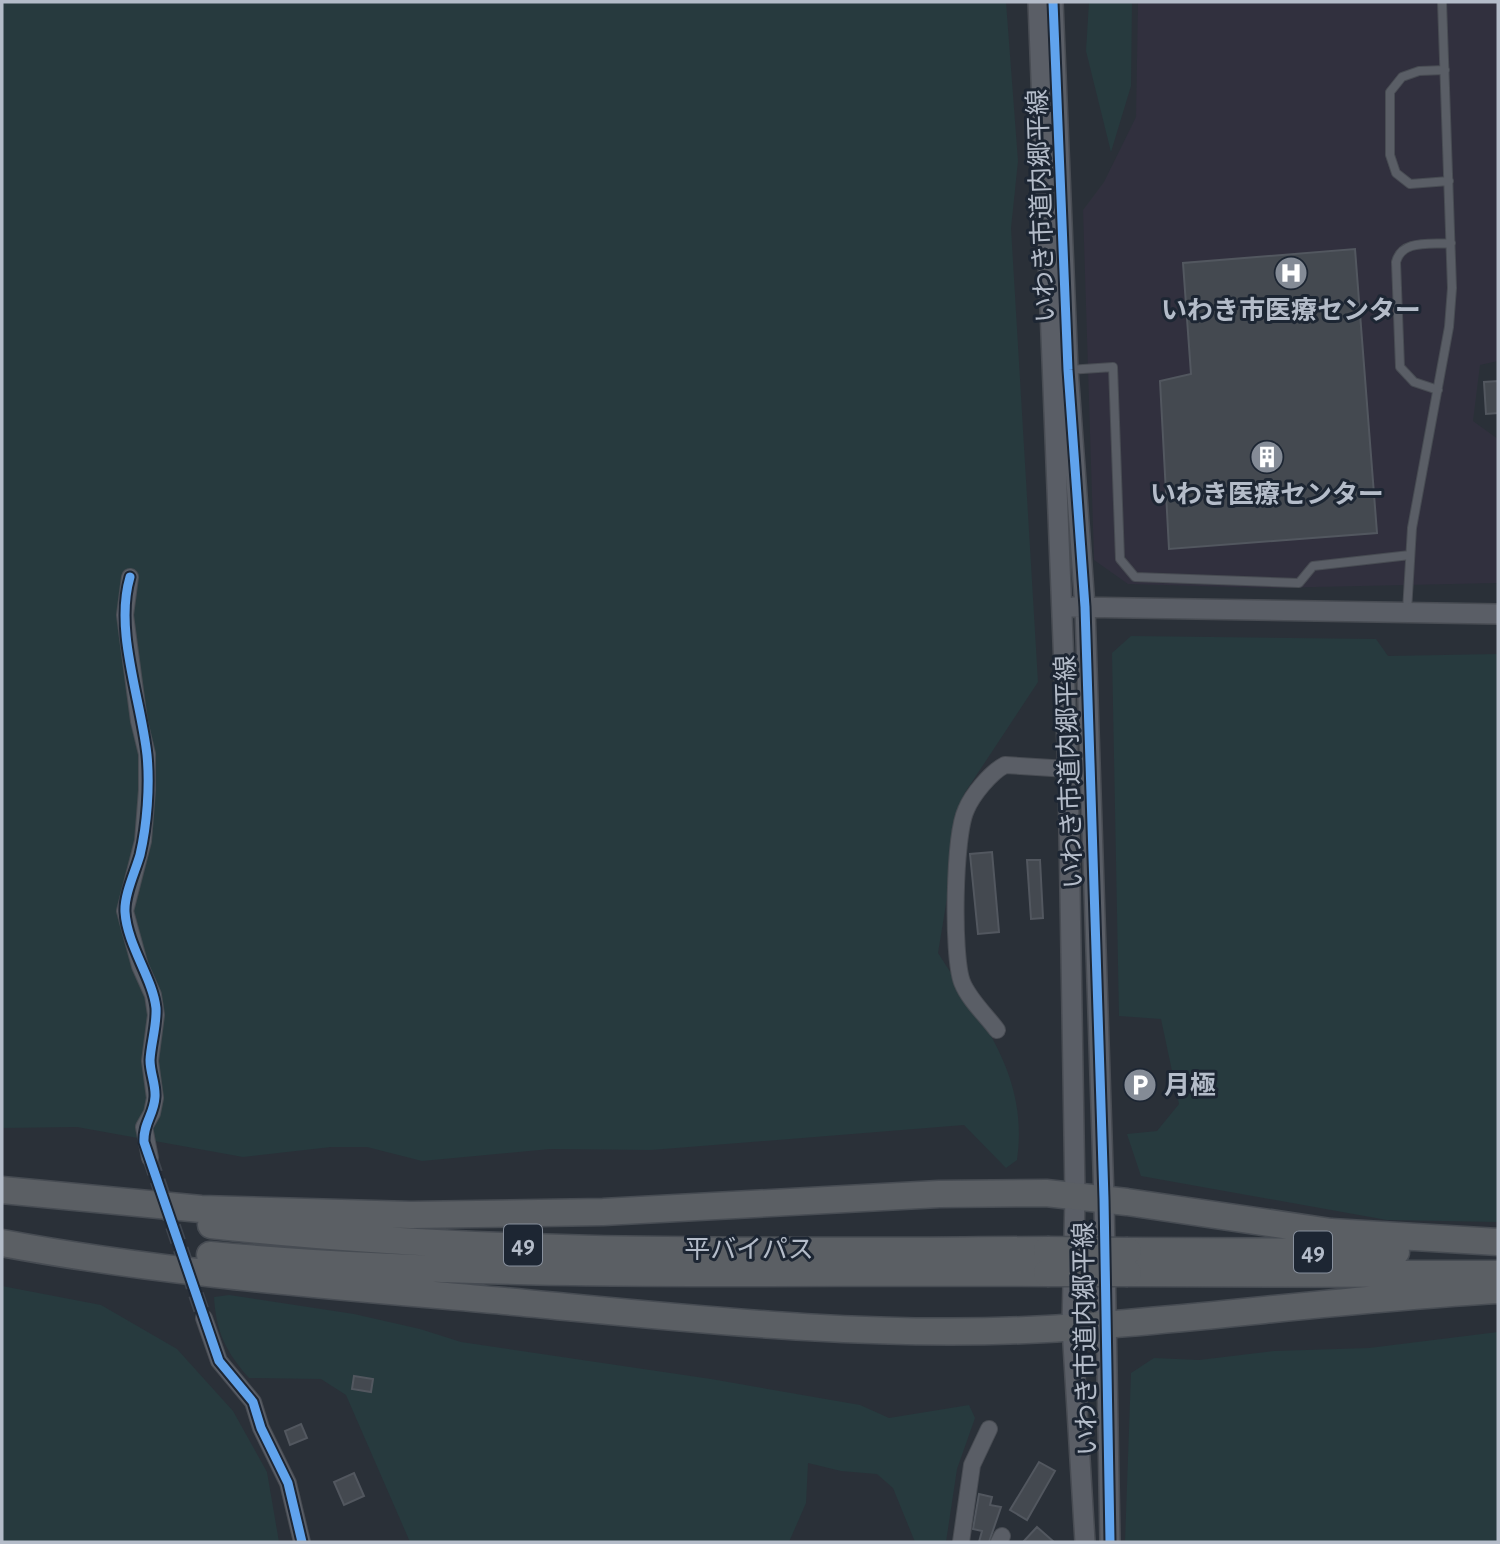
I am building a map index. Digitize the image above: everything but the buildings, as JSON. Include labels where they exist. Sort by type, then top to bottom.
[{"type":"highway","points":[[2,1190],[201,1209],[397,1215],[603,1212],[939,1194],[1075,1196],[1331,1231],[1498,1242]]},
{"type":"highway","name":"平バイパス","points":[[2,1195],[138,1217],[263,1231],[404,1242],[1047,1261]]},
{"type":"highway","name":"平バイパス","points":[[2,1231],[249,1259],[407,1266],[1047,1261],[1498,1274]]},
{"type":"highway","points":[[2,1243],[61,1254],[263,1279],[723,1323],[827,1329],[1072,1327],[1361,1298],[1498,1290]]},
{"type":"highway","name":"平バイパス","points":[[1128,1262],[1498,1251]]},
{"type":"street","name":"いわき市道内郷平線","points":[[1038,2],[1068,769],[1075,1196],[1072,1327],[1084,1542]]},
{"type":"street","name":"いわき市道内郷平線","points":[[1053,2],[1068,370],[1085,607],[1104,1199],[1110,1542]]},
{"type":"street","points":[[130,577],[125,615],[146,754],[147,781],[143,841],[125,911],[139,966],[155,1003],[150,1061],[155,1098],[152,1113],[144,1127],[150,1158]]},
{"type":"street","points":[[1062,607],[1498,614]]},
{"type":"street","points":[[997,1030],[963,986],[958,965],[957,859],[964,813],[993,774],[1005,765],[1068,769]]},
{"type":"street","points":[[204,1318],[219,1361],[253,1402],[261,1428],[288,1483],[302,1542]]},
{"type":"street","points":[[961,1542],[972,1465],[989,1429]]},
{"type":"lane","points":[[1407,612],[1412,528],[1450,327],[1451,243],[1442,2]]},
{"type":"lane","points":[[1445,70],[1419,71],[1402,77],[1390,92],[1390,155],[1396,173],[1410,184],[1449,181]]},
{"type":"lane","points":[[1438,390],[1414,382],[1400,367],[1396,262],[1399,251],[1406,246],[1451,243]]},
{"type":"lane","points":[[1068,370],[1113,367],[1120,559],[1135,577],[1299,583],[1313,566],[1410,555]]},
{"type":"shaded area","name":"いわき市医療センター","points":[[1138,2],[1498,2],[1498,361],[1480,365],[1473,421],[1498,439],[1498,583],[1271,588],[1128,584],[1094,560],[1083,210],[1104,182],[1136,117]]},
{"type":"green space","points":[[2,2],[1006,2],[1018,161],[1011,228],[1038,682],[964,794],[938,953],[985,1026],[1009,1075],[1016,1101],[1019,1129],[1017,1160],[1006,1168],[964,1125],[651,1150],[550,1149],[422,1161],[367,1147],[331,1147],[243,1157],[77,1127],[2,1128]]},
{"type":"green space","points":[[1089,2],[1132,2],[1131,86],[1111,152],[1086,51]]},
{"type":"green space","points":[[1131,636],[1376,639],[1388,656],[1498,654],[1498,1222],[1387,1220],[1141,1176],[1127,1134],[1157,1131],[1179,1104],[1161,1019],[1119,1016],[1112,653]]},
{"type":"green space","points":[[2,1286],[101,1305],[177,1349],[233,1411],[267,1472],[279,1542],[2,1542]]},
{"type":"green space","points":[[229,1295],[354,1314],[420,1329],[461,1342],[711,1379],[860,1405],[889,1418],[969,1405],[975,1418],[957,1469],[946,1542],[915,1542],[893,1488],[877,1474],[841,1471],[808,1463],[806,1503],[789,1542],[410,1542],[346,1395],[321,1379],[249,1378],[228,1350],[217,1321],[214,1297]]},
{"type":"green space","points":[[1498,1332],[1498,1542],[1125,1542],[1131,1373],[1154,1358],[1199,1360],[1274,1351],[1369,1348]]},
{"type":"tunnel","points":[[150,1158],[204,1318]]},
{"type":"cycle path","points":[[1053,2],[1068,370],[1085,607],[1104,1199],[1110,1542]]},
{"type":"cycle path","points":[[130,577],[125,620],[130,665],[144,733],[148,779],[140,855],[128,891],[125,912],[130,937],[150,985],[156,1008],[150,1060],[155,1097],[145,1129],[144,1142],[219,1361],[253,1402],[261,1428],[288,1483],[302,1542]]},
{"type":"place","name":"いわき市医療センター","points":[[1291,273]]},
{"type":"place","name":"いわき医療センター","points":[[1267,457]]},
{"type":"place","name":"月極","points":[[1140,1085]]}]
